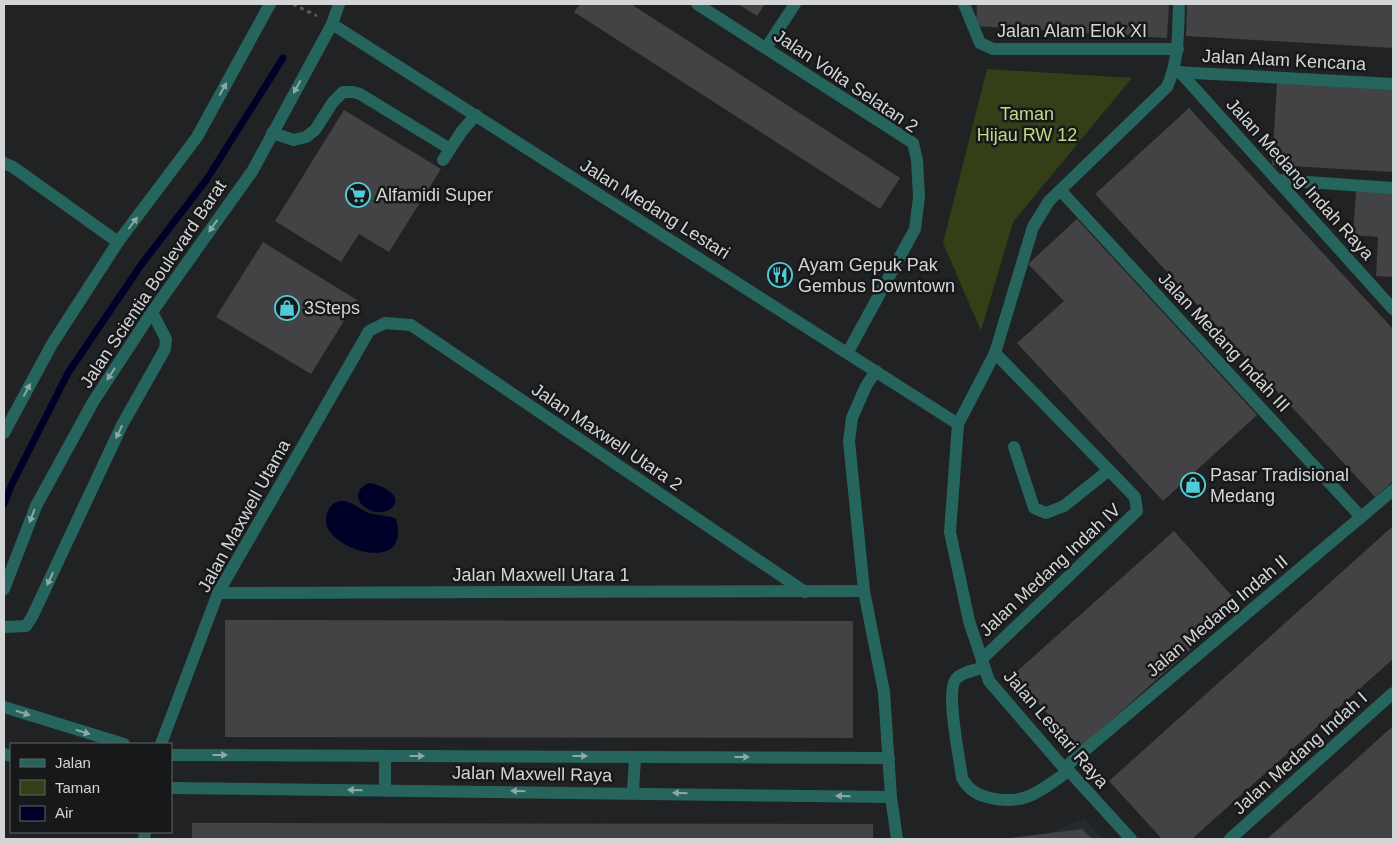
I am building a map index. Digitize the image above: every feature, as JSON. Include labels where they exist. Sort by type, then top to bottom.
[{"type":"street","points":[[4,433],[52,344],[118,242],[197,137],[270,4]]},
{"type":"street","name":"Jalan Scientia Boulevard Barat","points":[[4,589],[36,506],[93,402],[152,312],[253,170],[332,24],[339,4]]},
{"type":"street","name":"Jalan Volta Selatan 2","points":[[697,4],[913,143],[917,160],[919,197],[916,229],[848,352]]},
{"type":"street","points":[[766,48],[795,4]]},
{"type":"street","name":"Jalan Alam Elok XI","points":[[964,4],[980,43],[993,49],[1178,49]]},
{"type":"street","points":[[958,424],[995,353],[1033,227],[1049,201],[1160,95],[1177,72],[1179,4]]},
{"type":"street","name":"Jalan Medang Lestari","points":[[332,24],[958,424]]},
{"type":"street","name":"Jalan Alam Kencana","points":[[1177,72],[1393,84]]},
{"type":"street","name":"Jalan Medang Indah Raya","points":[[1177,72],[1278,180],[1393,309]]},
{"type":"street","points":[[272,133],[294,140],[306,137],[314,130],[333,102],[343,92],[353,92],[360,94],[446,155],[476,115]]},
{"type":"street","points":[[4,163],[13,167],[118,242]]},
{"type":"street","points":[[1278,180],[1393,188]]},
{"type":"street","name":"Jalan Medang Indah III","points":[[1061,191],[1361,517]]},
{"type":"street","points":[[4,627],[26,626],[32,617],[122,425],[164,348],[166,339],[152,312]]},
{"type":"street","name":"Jalan Maxwell Utara 2","points":[[385,323],[411,324],[805,592]]},
{"type":"street","name":"Jalan Maxwell Utama","points":[[161,743],[218,593],[369,331],[385,323]]},
{"type":"street","name":"Jalan Medang Indah IV","points":[[983,663],[1137,511],[1135,497],[995,353]]},
{"type":"street","points":[[876,370],[866,386],[852,418],[849,441],[864,591],[884,692],[891,797],[897,839]]},
{"type":"street","name":"Jalan Lestari Raya","points":[[958,424],[950,532],[969,621],[990,682],[1066,770],[1132,839]]},
{"type":"street","points":[[1014,447],[1034,508],[1046,513],[1064,506],[1109,470]]},
{"type":"street","name":"Jalan Medang Indah II","points":[[983,663],[957,677],[954,681],[951,703],[962,778],[967,788],[972,792],[1006,801],[1022,800],[1033,795],[1066,770],[1393,490]]},
{"type":"street","name":"Jalan Maxwell Utara 1","points":[[218,593],[864,591]]},
{"type":"street","name":"Jalan Medang Indah I","points":[[1230,839],[1393,692]]},
{"type":"street","points":[[4,707],[121,743]]},
{"type":"street","name":"Jalan Maxwell Raya","points":[[172,755],[889,758]]},
{"type":"street","points":[[385,756],[385,790]]},
{"type":"street","points":[[634,792],[635,757]]},
{"type":"street","name":"Jalan Maxwell Raya","points":[[172,788],[634,792],[891,797]]},
{"type":"path","points":[[293,4],[332,24]]},
{"type":"shaded area","points":[[1084,818],[1102,839],[1036,839]]},
{"type":"green space","name":"Taman Hijau RW 12","points":[[987,69],[1132,78],[1013,222],[981,331],[943,243]]},
{"type":"water","points":[[369,483],[385,489],[394,496],[394,504],[390,509],[376,512],[363,505],[359,500],[358,494],[361,488]]},
{"type":"water","points":[[340,501],[350,503],[368,513],[396,519],[398,537],[392,548],[380,553],[366,552],[350,547],[337,539],[328,529],[326,518],[330,507]]},
{"type":"building","points":[[580,4],[631,4],[900,178],[880,209],[574,12]]},
{"type":"building","points":[[738,4],[765,4],[757,16]]},
{"type":"building","points":[[977,4],[1169,4],[1167,38],[976,26]]},
{"type":"building","points":[[1187,4],[1393,4],[1393,48],[1186,36]]},
{"type":"building","points":[[1277,82],[1393,89],[1393,172],[1272,165]]},
{"type":"building","points":[[1189,108],[1393,329],[1393,481],[1375,497],[1095,194]]},
{"type":"building","name":"Alfamidi Super","points":[[344,110],[441,169],[389,252],[359,234],[341,262],[275,221]]},
{"type":"building","points":[[1356,191],[1393,193],[1393,277],[1376,276],[1378,237],[1353,235]]},
{"type":"building","points":[[1077,219],[1257,415],[1163,501],[1017,343],[1064,301],[1028,264]]},
{"type":"building","name":"3Steps","points":[[263,242],[357,300],[311,374],[216,317]]},
{"type":"building","points":[[1393,526],[1393,659],[1192,839],[1162,839],[1109,781]]},
{"type":"building","points":[[1174,531],[1240,605],[1079,749],[1013,675]]},
{"type":"building","points":[[225,620],[853,621],[853,738],[225,737]]},
{"type":"building","points":[[1393,726],[1393,839],[1267,839],[1292,817]]},
{"type":"building","points":[[192,823],[873,824],[873,839],[192,839]]},
{"type":"building","points":[[1082,829],[1092,839],[1010,839],[1010,838]]},
{"type":"waterway","points":[[4,504],[11,486],[68,373],[141,265],[207,179],[283,58]]},
{"type":"place","name":"Alfamidi Super","points":[[358,195]]},
{"type":"place","name":"Ayam Gepuk Pak Gembus Downtown","points":[[780,275]]},
{"type":"place","name":"3Steps","points":[[287,308]]},
{"type":"place","name":"Pasar Tradisional Medang","points":[[1193,485]]}]
